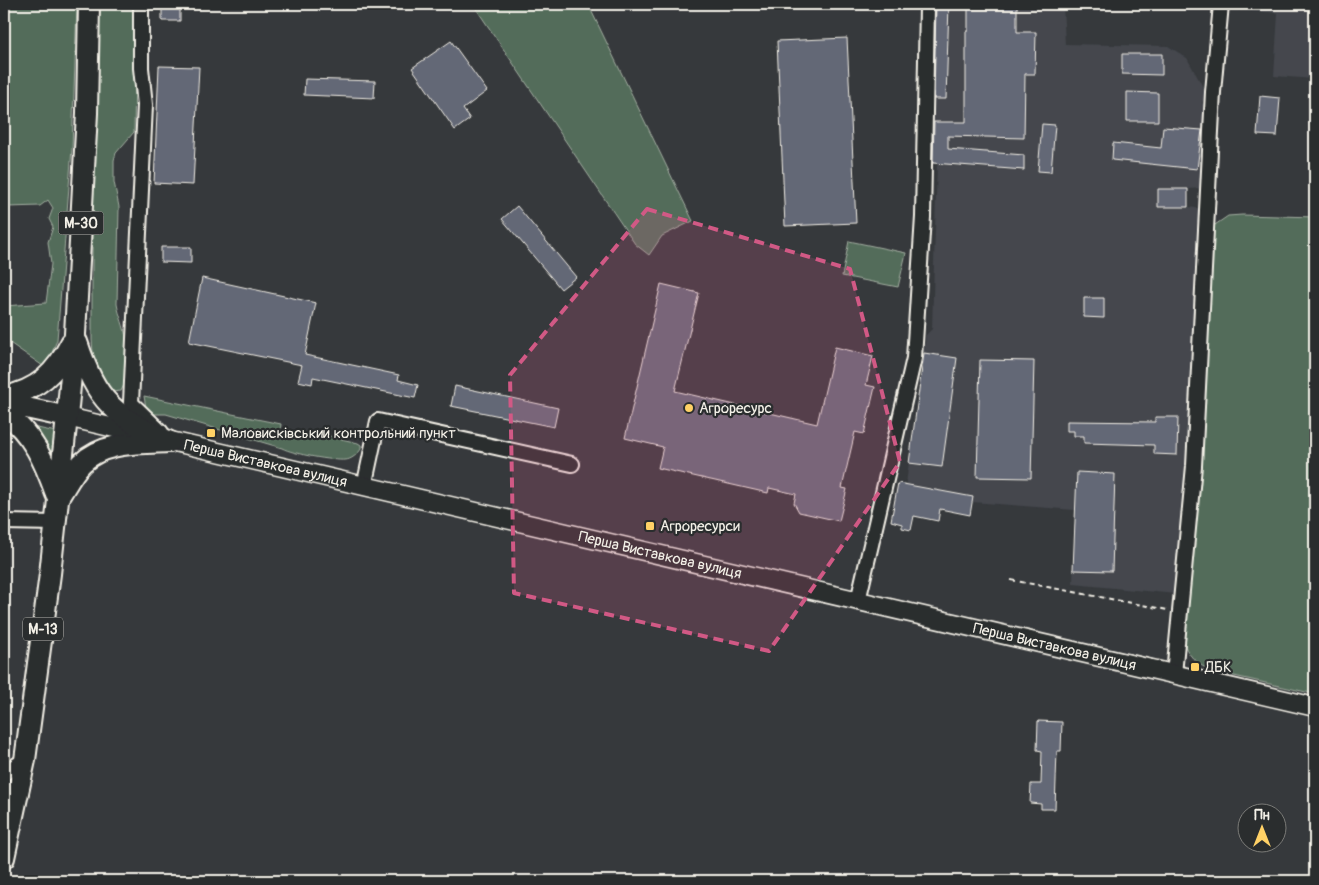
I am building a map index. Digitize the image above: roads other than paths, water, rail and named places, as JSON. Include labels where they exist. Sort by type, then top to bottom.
[{"type":"highway","name":"М-30","points":[[67,418],[75,334],[86,113],[89,4]]},
{"type":"highway","points":[[4,396],[18,394],[49,376],[62,360],[75,334]]},
{"type":"highway","points":[[75,334],[88,374],[108,404],[136,425],[170,442]]},
{"type":"highway","name":"Перша Виставкова вулиця","points":[[4,403],[67,418]]},
{"type":"highway","points":[[4,412],[21,427],[36,445],[58,498]]},
{"type":"highway","name":"М-13","points":[[4,858],[24,760],[50,574],[67,418]]},
{"type":"highway","points":[[58,498],[83,462],[102,450],[125,445],[170,442]]},
{"type":"main road","name":"Перша Виставкова вулиця","points":[[67,418],[1315,707]]},
{"type":"street","points":[[141,4],[140,68],[145,104],[131,403],[170,442]]},
{"type":"street","points":[[1174,674],[1194,466],[1213,92],[1221,4]]},
{"type":"street","points":[[858,601],[914,358],[923,217],[927,7]]},
{"type":"street","points":[[364,487],[378,421],[572,464]]},
{"type":"street","points":[[4,522],[56,523]]},
{"type":"street","points":[[4,774],[24,760]]},
{"type":"place","name":"Агроресурс","points":[[689,408]]},
{"type":"place","name":"Маловисківський контрольний пункт","points":[[211,433]]},
{"type":"place","name":"Агроресурси","points":[[650,526]]},
{"type":"place","name":"ДБК","points":[[1195,667]]}]
